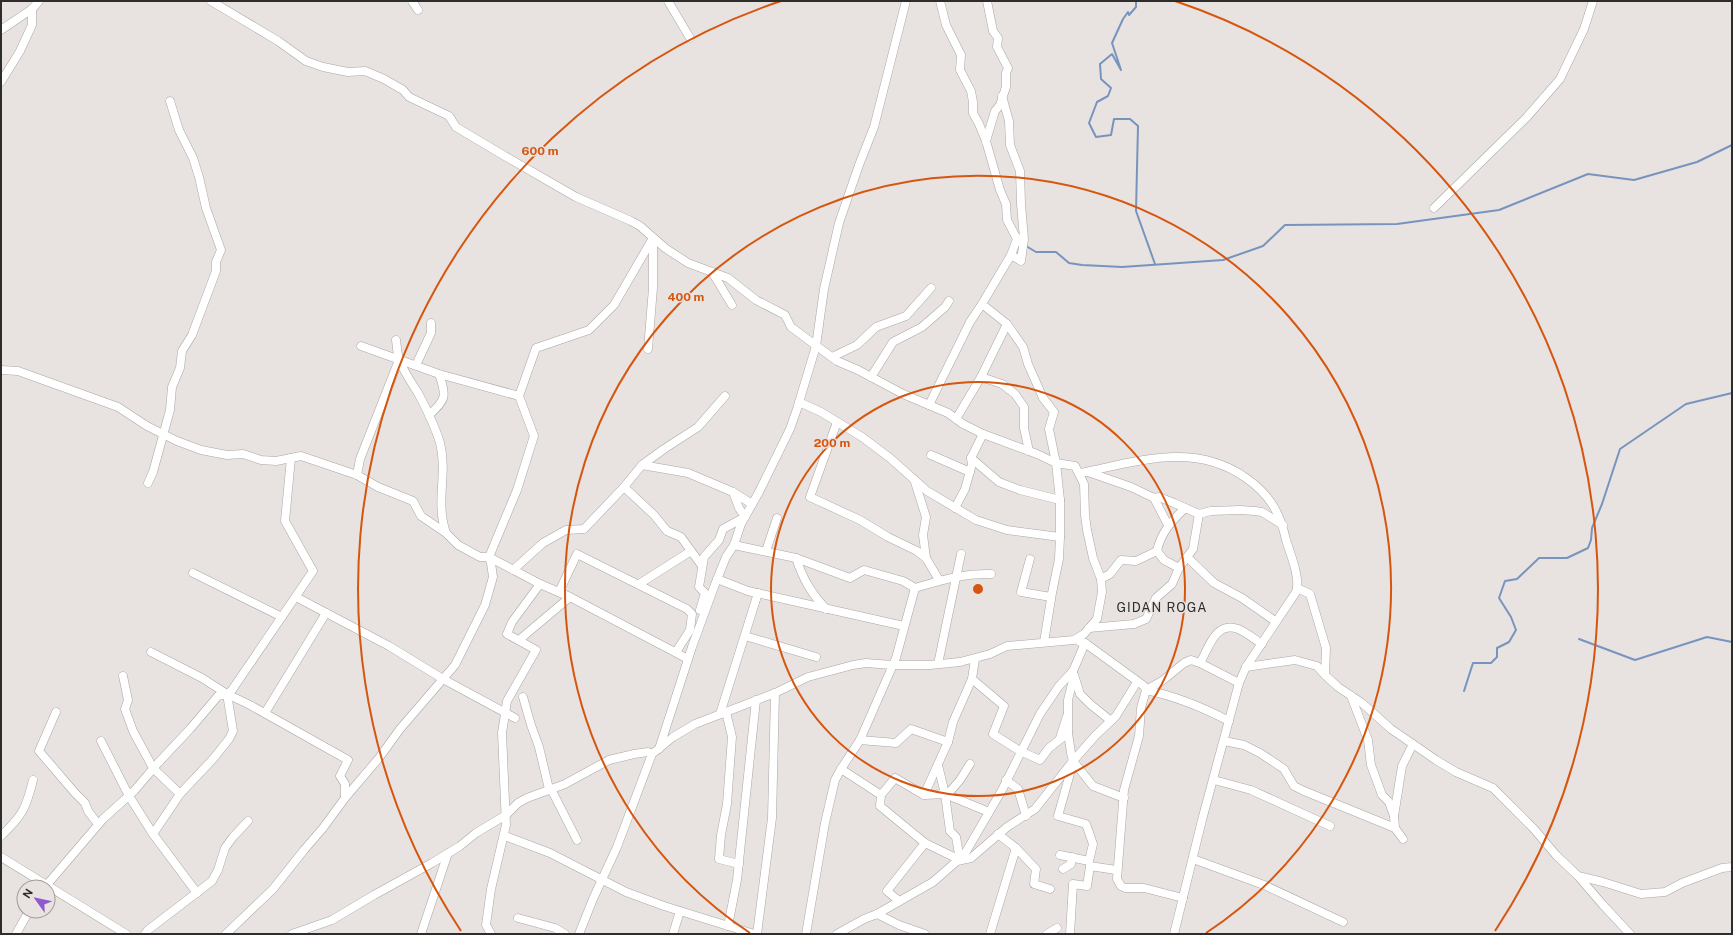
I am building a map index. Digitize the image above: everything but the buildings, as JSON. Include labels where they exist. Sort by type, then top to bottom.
[{"type":"street","points":[[1,30],[32,8],[39,1]]},
{"type":"street","points":[[211,1],[278,41],[306,61],[323,67],[348,72],[365,71],[384,79],[403,90],[409,97],[449,116],[456,127],[576,197],[640,226],[665,248],[688,263],[728,278],[756,300],[784,315],[791,327],[832,357],[902,394],[929,405],[983,434],[1056,463],[1075,466],[1083,472],[1131,487],[1154,498],[1159,497],[1199,514],[1210,511],[1255,511],[1262,512],[1283,525]]},
{"type":"street","points":[[412,1],[418,10]]},
{"type":"street","points":[[668,1],[690,38]]},
{"type":"street","points":[[579,934],[618,847],[656,751],[726,557],[734,545],[745,517],[790,429],[816,346],[824,289],[840,223],[859,165],[874,127],[906,1]]},
{"type":"street","points":[[929,405],[970,322],[1011,255],[1017,239],[1007,220],[1006,204],[1000,190],[980,124],[973,114],[971,91],[960,70],[960,55],[946,25],[940,1]]},
{"type":"street","points":[[986,141],[995,111],[1000,105],[1006,88],[1006,73],[1008,68],[996,47],[998,38],[993,31],[987,1]]},
{"type":"street","points":[[1434,208],[1527,117],[1560,79],[1584,29],[1594,1]]},
{"type":"street","points":[[1,82],[20,51],[32,25],[32,8]]},
{"type":"street","points":[[1002,96],[1009,121],[1010,145],[1020,171],[1022,187],[1021,204],[1024,239],[1021,261],[1011,255]]},
{"type":"street","points":[[148,483],[153,472],[170,410],[172,386],[180,368],[182,351],[192,335],[216,272],[216,262],[221,250],[206,208],[199,176],[193,158],[179,130],[170,101]]},
{"type":"street","points":[[648,349],[653,288],[653,238]]},
{"type":"street","points":[[226,934],[273,889],[323,828],[345,798],[379,758],[400,729],[455,665],[485,605],[492,577],[492,563],[489,557],[517,490],[534,436],[519,396],[536,348],[589,330],[614,305],[653,238]]},
{"type":"street","points":[[712,272],[732,305]]},
{"type":"street","points":[[832,357],[857,346],[876,328],[906,316],[932,288]]},
{"type":"street","points":[[871,377],[894,342],[922,327],[945,307],[949,301]]},
{"type":"street","points":[[982,304],[1007,324],[1023,347],[1028,364],[1043,398],[1054,412],[1049,429],[1056,463],[1060,500],[1060,537],[1059,559],[1044,642]]},
{"type":"street","points":[[416,365],[432,333],[431,323]]},
{"type":"street","points":[[956,419],[981,377],[1007,324]]},
{"type":"street","points":[[396,340],[399,360],[429,415],[443,455],[440,500],[441,519],[446,533]]},
{"type":"street","points":[[360,346],[439,374],[519,396]]},
{"type":"street","points":[[357,475],[360,459],[399,360]]},
{"type":"street","points":[[1,370],[18,371],[118,407],[163,434],[201,450],[227,455],[242,454],[261,460],[276,462],[301,456],[357,475],[378,487],[413,501],[421,516],[446,533],[458,545],[480,556],[489,557],[540,584],[570,597],[688,659]]},
{"type":"street","points":[[429,415],[442,404],[444,389],[439,374]]},
{"type":"street","points":[[981,377],[1002,384],[1015,394],[1024,407],[1024,428],[1029,451]]},
{"type":"street","points":[[513,570],[543,543],[566,530],[584,529],[624,487],[642,465],[698,427],[725,396]]},
{"type":"street","points":[[799,402],[821,412],[862,437],[927,491],[976,520],[995,527],[1060,537]]},
{"type":"street","points":[[837,422],[810,497],[860,520],[888,537],[917,551],[926,558],[939,580]]},
{"type":"street","points":[[955,508],[965,489],[970,472],[971,458],[983,434]]},
{"type":"street","points":[[931,455],[970,472]]},
{"type":"street","points":[[1083,472],[1170,456],[1208,460],[1233,468],[1253,483],[1272,502],[1283,525],[1297,579],[1297,588],[1290,603],[1275,621],[1262,644],[1246,667],[1239,683],[1174,934]]},
{"type":"street","points":[[52,879],[98,824],[129,796],[218,696],[227,694],[232,690],[313,571],[285,521],[291,458]]},
{"type":"street","points":[[971,458],[999,482],[1020,490],[1060,500]]},
{"type":"street","points":[[642,465],[688,473],[733,492],[752,504]]},
{"type":"street","points":[[1074,640],[1084,634],[1097,619],[1100,610],[1102,592],[1101,579],[1089,545],[1085,515],[1083,472]]},
{"type":"street","points":[[914,479],[926,517],[923,535],[926,558]]},
{"type":"street","points":[[624,487],[654,515],[667,531],[681,537],[702,566]]},
{"type":"street","points":[[733,492],[739,508],[745,517]]},
{"type":"street","points":[[1154,498],[1168,525]]},
{"type":"street","points":[[1101,579],[1110,574],[1121,560],[1136,561],[1157,551],[1160,540],[1168,525],[1185,508]]},
{"type":"street","points":[[1089,628],[1143,622],[1156,598],[1172,584],[1179,568],[1194,547],[1199,514]]},
{"type":"street","points":[[676,652],[699,616],[705,593],[699,587],[704,557],[719,540],[723,529],[745,517]]},
{"type":"street","points":[[766,552],[778,518]]},
{"type":"street","points":[[734,545],[796,558],[850,578],[864,570],[903,581],[915,588],[956,576],[967,574],[991,574]]},
{"type":"street","points":[[639,584],[691,551]]},
{"type":"street","points":[[1157,551],[1164,560],[1179,568]]},
{"type":"street","points":[[559,592],[577,554],[687,609],[692,614],[690,630]]},
{"type":"street","points":[[938,664],[960,554]]},
{"type":"street","points":[[1188,557],[1214,583],[1242,598],[1275,621]]},
{"type":"street","points":[[796,558],[801,572],[813,595],[826,609]]},
{"type":"street","points":[[1030,559],[1021,592],[1051,597]]},
{"type":"street","points":[[194,573],[282,617]]},
{"type":"street","points":[[717,579],[748,591],[904,626]]},
{"type":"street","points":[[491,934],[486,925],[498,854],[505,836],[506,816],[502,733],[507,701],[536,650],[507,634],[512,622],[540,584]]},
{"type":"street","points":[[806,934],[825,823],[835,780],[860,740],[896,658],[915,588]]},
{"type":"street","points":[[1297,588],[1310,594],[1316,612],[1326,648],[1326,676]]},
{"type":"street","points":[[739,864],[719,859],[721,835],[727,804],[732,737],[723,713],[758,593]]},
{"type":"street","points":[[296,597],[389,646],[443,679],[515,718]]},
{"type":"street","points":[[519,640],[570,597]]},
{"type":"street","points":[[265,713],[326,613]]},
{"type":"street","points":[[1200,663],[1216,633],[1224,628],[1237,629],[1262,644]]},
{"type":"street","points":[[745,636],[816,657]]},
{"type":"street","points":[[292,934],[332,920],[374,894],[392,886],[460,846],[476,833],[506,816],[518,803],[527,798],[566,784],[609,760],[656,751],[673,737],[695,724],[775,693],[808,677],[853,665],[866,663],[892,665],[960,662],[990,654],[1007,646],[1074,640],[1085,644],[1144,686],[1146,690],[1168,695],[1196,705],[1229,720]]},
{"type":"street","points":[[960,860],[989,812],[1040,714],[1059,686],[1073,671],[1085,644]]},
{"type":"street","points":[[151,652],[202,678],[227,694],[265,713],[348,760],[340,776],[344,784],[345,798]]},
{"type":"street","points":[[924,795],[948,742],[953,722],[972,679],[975,659]]},
{"type":"street","points":[[1183,898],[1144,888],[1125,888],[1121,886],[1117,879],[1116,870],[1124,798],[1128,773],[1139,736],[1141,708],[1146,690],[1162,681],[1184,663],[1191,660],[1239,683]]},
{"type":"street","points":[[1246,667],[1295,660],[1317,666],[1338,687],[1350,694],[1391,729],[1446,767],[1493,788],[1534,829],[1556,855],[1578,876],[1603,906],[1630,934]]},
{"type":"street","points":[[1073,671],[1073,680],[1068,700],[1068,733],[1071,754],[1074,761],[1094,786],[1124,798]]},
{"type":"street","points":[[1073,671],[1080,694],[1111,721]]},
{"type":"street","points":[[123,676],[128,700],[125,709],[133,731],[153,768],[180,794]]},
{"type":"street","points":[[972,679],[1004,706],[993,734],[1020,751],[1040,760],[1049,748],[1068,733]]},
{"type":"street","points":[[837,934],[864,919],[877,914],[933,882],[950,866],[960,860],[971,858],[998,834],[1026,816],[1034,809],[1095,736],[1116,716],[1137,682]]},
{"type":"street","points":[[505,836],[550,853],[626,892],[680,911],[756,934],[772,818],[775,693]]},
{"type":"street","points":[[153,834],[180,794],[213,759],[229,739],[233,731],[227,694]]},
{"type":"street","points":[[1350,694],[1368,740],[1371,765],[1382,795],[1389,802],[1394,816]]},
{"type":"street","points":[[523,697],[530,725],[539,747],[550,789],[578,840]]},
{"type":"street","points":[[728,926],[739,864],[756,700]]},
{"type":"street","points":[[56,712],[39,751],[85,803],[88,811],[98,824]]},
{"type":"street","points":[[1060,738],[1068,714]]},
{"type":"street","points":[[860,740],[896,743],[912,729],[948,742]]},
{"type":"street","points":[[1224,740],[1244,745],[1284,768],[1294,786],[1394,828],[1403,839]]},
{"type":"street","points":[[101,741],[129,796],[153,834],[197,893]]},
{"type":"street","points":[[1394,828],[1394,816],[1402,766],[1413,744]]},
{"type":"street","points":[[1070,934],[1073,884],[1087,886],[1093,844],[1086,824],[1058,816],[1074,761]]},
{"type":"street","points":[[946,794],[960,780],[970,764]]},
{"type":"street","points":[[938,765],[946,794],[950,831],[956,838],[960,860]]},
{"type":"street","points":[[841,769],[881,795]]},
{"type":"street","points":[[960,860],[925,843],[880,806],[881,795],[895,778],[924,795],[946,794],[989,812]]},
{"type":"street","points":[[1,836],[19,818],[26,805],[33,780]]},
{"type":"street","points":[[1006,780],[1018,789],[1026,816]]},
{"type":"street","points":[[1214,780],[1251,790],[1330,826]]},
{"type":"street","points":[[145,934],[148,930],[212,881],[218,870],[225,848],[248,821]]},
{"type":"street","points":[[998,834],[1016,848],[1036,869],[1034,884],[1050,890]]},
{"type":"street","points":[[899,901],[887,892],[925,843]]},
{"type":"street","points":[[990,934],[1016,848]]},
{"type":"street","points":[[421,934],[448,853]]},
{"type":"street","points":[[1060,855],[1116,870]]},
{"type":"street","points":[[1,857],[35,879]]},
{"type":"street","points":[[1063,869],[1071,864],[1072,858]]},
{"type":"street","points":[[1193,859],[1264,885],[1343,922]]},
{"type":"street","points":[[1578,876],[1641,894],[1665,892],[1682,883],[1722,868],[1732,866]]},
{"type":"street","points":[[56,892],[126,934]]},
{"type":"street","points":[[674,934],[680,911]]},
{"type":"street","points":[[877,914],[899,925],[925,934]]},
{"type":"street","points":[[518,918],[555,928],[565,934]]},
{"type":"street","points":[[16,934],[24,919]]},
{"type":"street","points":[[1047,934],[1057,928]]},
{"type":"waterway","points":[[1136,1],[1136,7],[1129,15],[1128,12],[1123,19],[1112,43],[1121,70],[1112,54],[1100,64],[1101,79],[1111,88],[1108,96],[1097,102],[1089,123],[1096,137],[1111,135],[1114,119],[1130,119],[1138,126],[1136,211],[1155,264]]},
{"type":"waterway","points":[[1026,246],[1036,252],[1056,252],[1069,263],[1082,265],[1122,267],[1223,260],[1263,246],[1285,225],[1397,224],[1499,210],[1588,174],[1634,180],[1697,162],[1732,145]]},
{"type":"waterway","points":[[1464,691],[1473,663],[1491,663],[1497,657],[1497,648],[1509,642],[1516,630],[1511,617],[1499,598],[1505,581],[1517,579],[1539,558],[1567,558],[1588,548],[1591,540],[1592,528],[1602,504],[1620,449],[1686,404],[1732,393]]},
{"type":"waterway","points":[[1579,639],[1635,660],[1707,637],[1732,642]]},
{"type":"district","name":"GIDAN ROGA","points":[[1162,607]]}]
